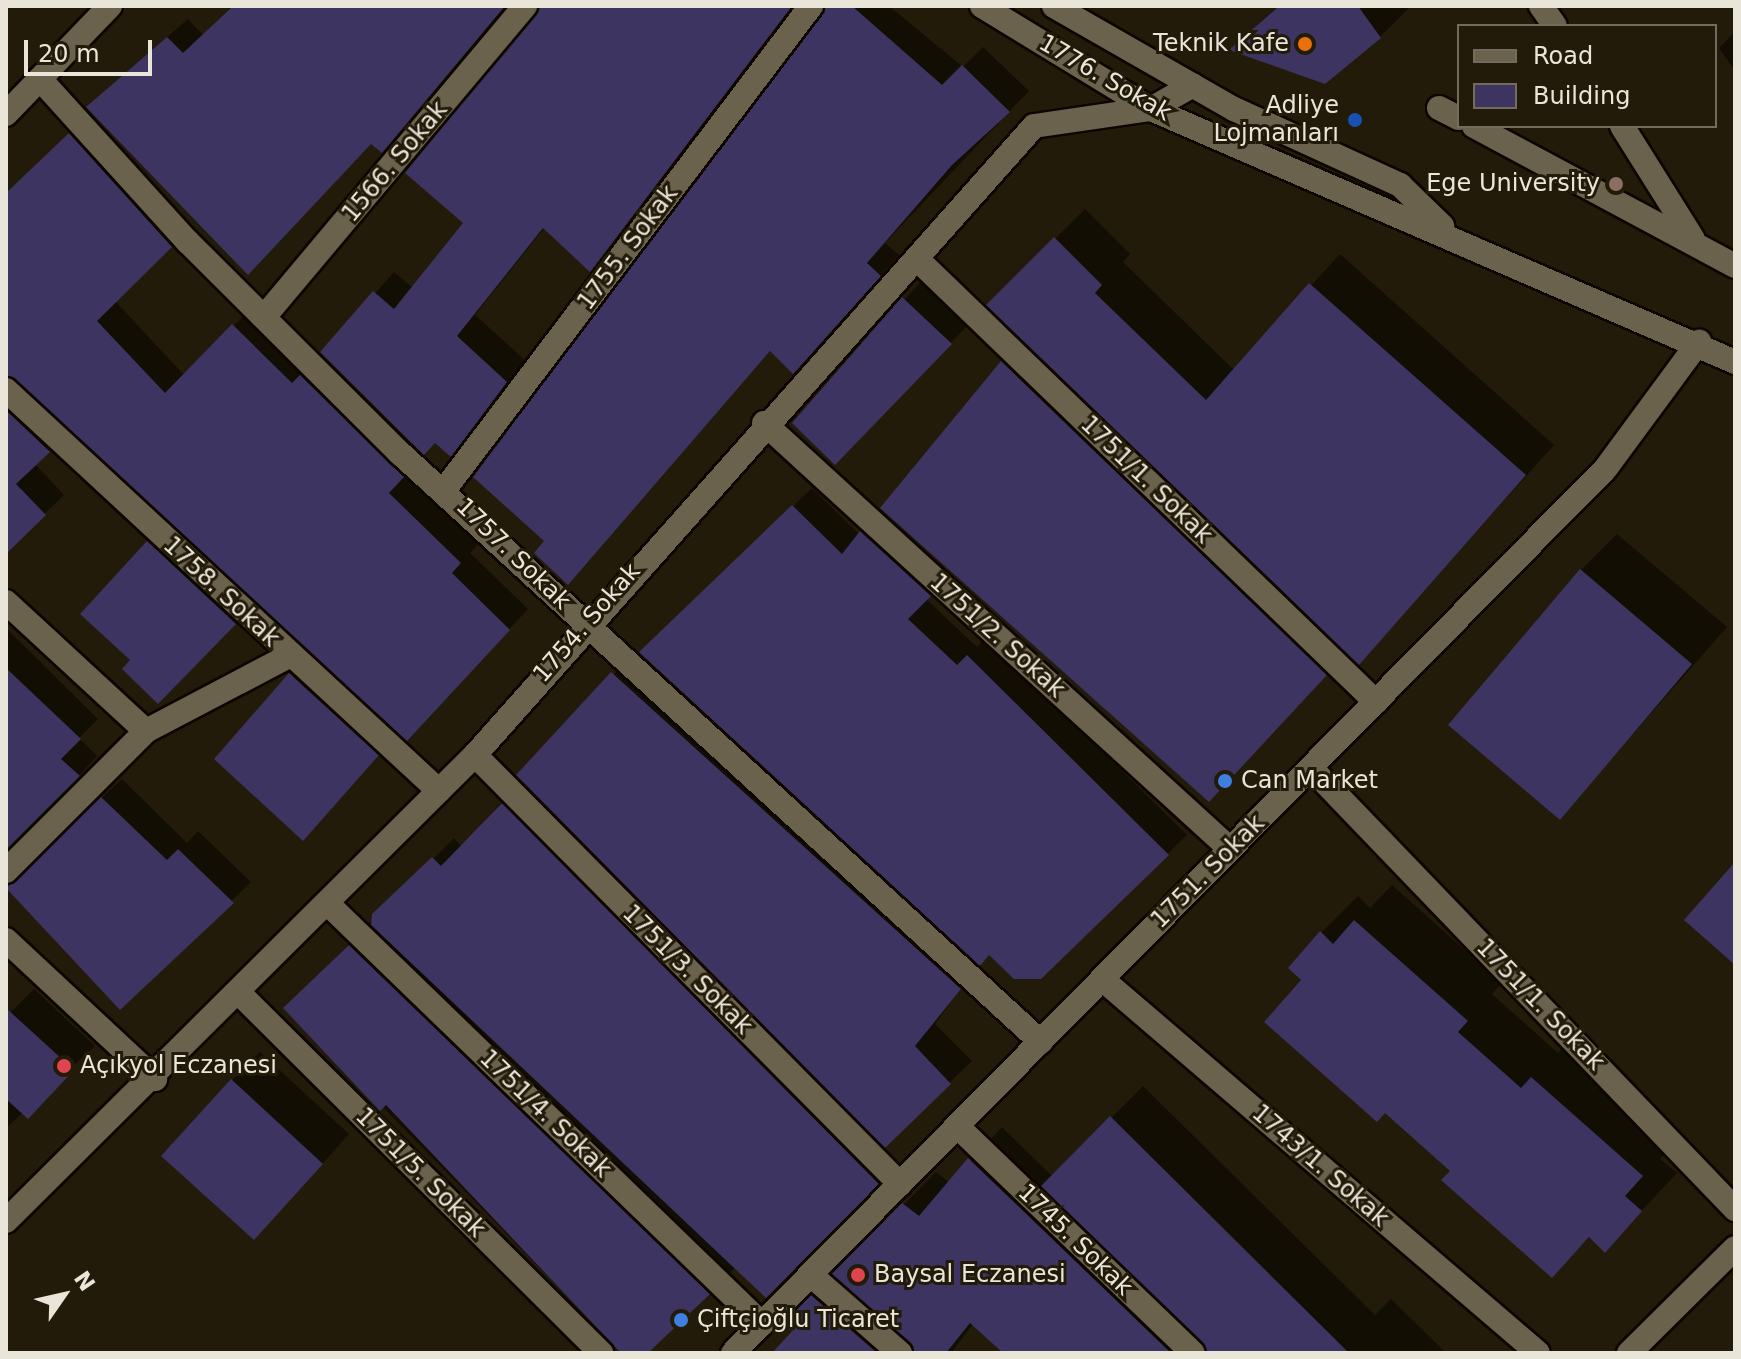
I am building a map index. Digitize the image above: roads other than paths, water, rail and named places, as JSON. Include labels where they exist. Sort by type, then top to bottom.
[{"type":"street","points":[[6,114],[110,6]]},
{"type":"street","name":"1566. Sokak","points":[[264,317],[525,6]]},
{"type":"street","name":"1755. Sokak","points":[[445,489],[811,6]]},
{"type":"street","name":"1776. Sokak","points":[[982,6],[1151,109],[1699,342],[1735,362]]},
{"type":"street","name":"1776. Sokak","points":[[1054,6],[1193,85],[1400,185],[1452,236]]},
{"type":"street","points":[[1541,6],[1554,24]]},
{"type":"street","name":"1757. Sokak","points":[[40,79],[264,317],[586,623],[1041,1042]]},
{"type":"street","name":"1754. Sokak","points":[[6,1221],[155,1079],[475,755],[586,623],[1034,126],[1151,109],[1193,85]]},
{"type":"street","points":[[1478,128],[1694,241],[1735,266]]},
{"type":"street","points":[[1623,128],[1694,241]]},
{"type":"street","name":"1751/1. Sokak","points":[[917,259],[1376,702]]},
{"type":"street","name":"1751. Sokak","points":[[733,1353],[1606,468],[1699,342]]},
{"type":"street","name":"1758. Sokak","points":[[6,390],[289,656],[439,791]]},
{"type":"street","name":"1751/2. Sokak","points":[[764,423],[1230,849]]},
{"type":"street","points":[[6,602],[146,731]]},
{"type":"street","points":[[6,871],[146,731],[289,656]]},
{"type":"street","name":"1751/3. Sokak","points":[[475,755],[900,1184]]},
{"type":"street","name":"1751/1. Sokak","points":[[1311,768],[1735,1209]]},
{"type":"street","name":"1751/4. Sokak","points":[[328,904],[762,1324]]},
{"type":"street","points":[[6,940],[155,1079]]},
{"type":"street","name":"1743/1. Sokak","points":[[1102,979],[1538,1353]]},
{"type":"street","name":"1751/5. Sokak","points":[[239,993],[601,1353]]},
{"type":"street","name":"1745. Sokak","points":[[957,1126],[1193,1353]]},
{"type":"street","points":[[1629,1353],[1735,1248]]},
{"type":"street","points":[[812,1276],[900,1353]]},
{"type":"place","name":"Teknik Kafe","points":[[1305,44]]},
{"type":"place","name":"Adliye Lojmanları","points":[[1355,120]]},
{"type":"place","name":"Ege University","points":[[1616,184]]},
{"type":"place","name":"Can Market","points":[[1225,781]]},
{"type":"place","name":"Açıkyol Eczanesi","points":[[64,1066]]},
{"type":"place","name":"Baysal Eczanesi","points":[[858,1275]]},
{"type":"place","name":"Çiftçioğlu Ticaret","points":[[681,1320]]}]
